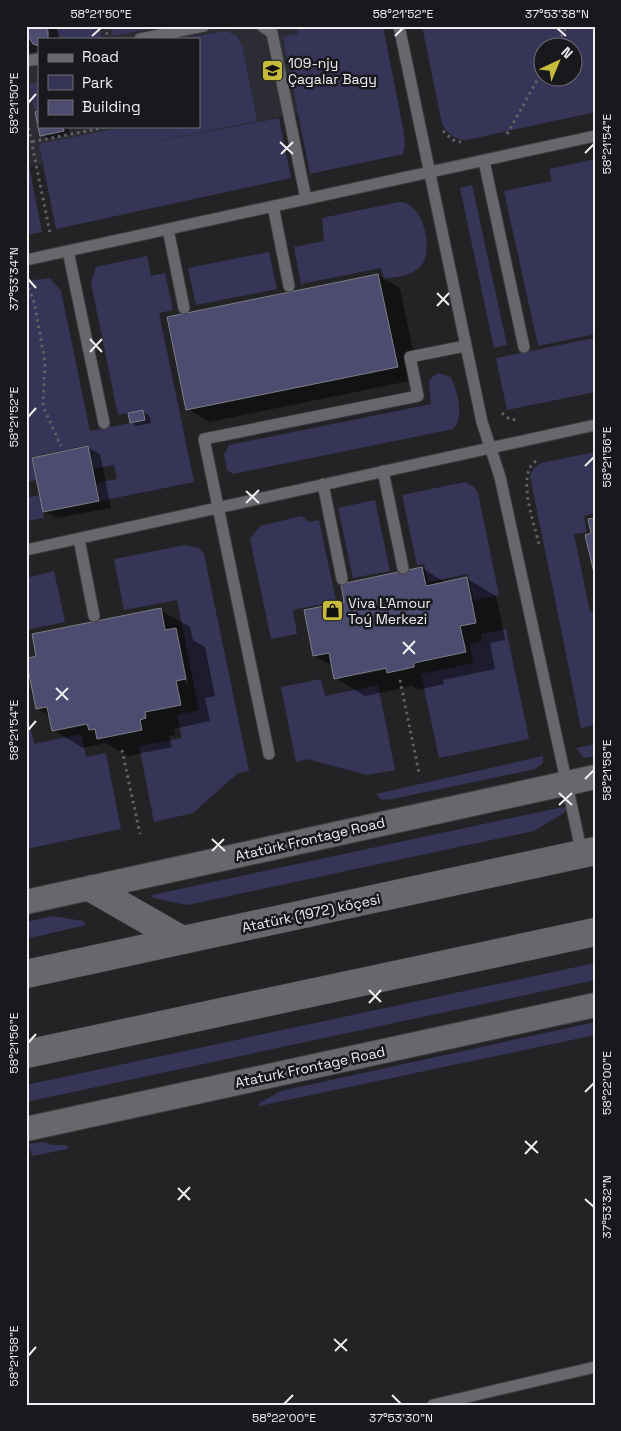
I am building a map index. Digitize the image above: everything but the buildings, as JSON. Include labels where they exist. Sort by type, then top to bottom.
[{"type":"main road","name":"Atatürk (1972) köçesi","points":[[26,974],[590,846]]},
{"type":"main road","points":[[93,889],[182,940]]},
{"type":"main road","points":[[26,1054],[595,932]]},
{"type":"street","name":"Atatürk Frontage Road","points":[[26,902],[93,889],[274,846],[595,777]]},
{"type":"street","name":"Ataturk Frontage Road","points":[[26,1129],[595,1005]]},
{"type":"lane","points":[[145,38],[204,26]]},
{"type":"lane","points":[[262,26],[272,33],[306,199]]},
{"type":"lane","points":[[399,26],[465,346],[482,422],[500,476],[566,783],[590,846]]},
{"type":"lane","points":[[26,260],[595,136]]},
{"type":"lane","points":[[484,160],[524,347]]},
{"type":"lane","points":[[273,206],[289,286]]},
{"type":"lane","points":[[168,229],[184,308]]},
{"type":"lane","points":[[68,251],[104,423]]},
{"type":"lane","points":[[269,754],[204,439],[418,396],[410,357],[465,346]]},
{"type":"lane","points":[[26,550],[595,426]]},
{"type":"lane","points":[[383,471],[403,568]]},
{"type":"lane","points":[[322,484],[342,579]]},
{"type":"lane","points":[[79,539],[94,616]]},
{"type":"lane","points":[[433,1405],[595,1367]]},
{"type":"path","points":[[560,38],[567,26]]},
{"type":"path","points":[[507,134],[534,86]]},
{"type":"path","points":[[26,115],[50,233]]},
{"type":"path","points":[[440,125],[453,140],[468,142]]},
{"type":"path","points":[[26,143],[92,128]]},
{"type":"path","points":[[497,136],[516,132]]},
{"type":"path","points":[[26,282],[34,302],[45,362],[43,406],[61,446]]},
{"type":"path","points":[[500,410],[509,419],[517,420]]},
{"type":"path","points":[[539,548],[525,481],[528,469],[540,459]]},
{"type":"path","points":[[400,680],[419,773]]},
{"type":"path","points":[[122,750],[140,834]]},
{"type":"shaded area","name":"109-njy Çagalar Bagy","points":[[26,26],[336,26],[351,103],[26,167]]},
{"type":"green space","points":[[57,26],[99,26],[101,38],[60,38]]},
{"type":"green space","points":[[111,26],[161,26],[113,36]]},
{"type":"green space","points":[[297,26],[383,26],[403,128],[405,144],[403,154],[310,174],[283,37],[298,34]]},
{"type":"green space","points":[[422,26],[595,26],[595,112],[467,140],[452,136],[442,124]]},
{"type":"green space","points":[[226,31],[237,36],[242,45],[257,121],[116,149],[279,118],[291,178],[56,229],[39,144],[119,128],[200,128],[200,38],[187,38]]},
{"type":"green space","points":[[38,82],[38,111],[35,111],[29,84]]},
{"type":"green space","points":[[26,150],[42,232],[26,235]]},
{"type":"green space","points":[[595,159],[595,334],[538,346],[504,191],[552,181],[549,169]]},
{"type":"green space","points":[[472,185],[507,345],[494,348],[460,188]]},
{"type":"green space","points":[[399,202],[408,204],[421,219],[427,240],[427,251],[420,267],[408,274],[384,279],[381,268],[301,284],[294,247],[324,241],[322,218]]},
{"type":"green space","points":[[269,252],[277,289],[196,305],[188,268]]},
{"type":"green space","points":[[147,256],[151,276],[165,273],[173,310],[159,313],[194,482],[100,501],[96,483],[117,479],[114,465],[93,469],[88,445],[31,457],[36,480],[26,482],[26,281],[50,278],[61,291],[90,431],[146,420],[144,410],[118,415],[91,283],[96,267]]},
{"type":"green space","points":[[595,338],[595,392],[507,410],[496,358]]},
{"type":"green space","points":[[439,373],[451,377],[456,389],[459,417],[453,429],[233,474],[227,470],[224,454],[229,445],[431,404],[429,381]]},
{"type":"green space","points":[[595,452],[595,513],[584,516],[587,532],[574,534],[590,612],[595,611],[595,725],[581,728],[530,476],[534,468],[541,463]]},
{"type":"green space","points":[[465,482],[474,487],[478,493],[499,595],[474,600],[468,574],[428,582],[424,564],[417,565],[402,495]]},
{"type":"green space","points":[[39,495],[44,518],[26,521],[26,498]]},
{"type":"green space","points":[[375,500],[390,571],[353,578],[338,508]]},
{"type":"green space","points":[[302,516],[309,522],[319,520],[336,601],[293,610],[297,634],[271,639],[250,539],[260,526]]},
{"type":"green space","points":[[185,545],[199,548],[204,554],[249,771],[238,773],[193,813],[154,822],[139,746],[182,738],[177,715],[199,710],[177,600],[124,610],[114,559]]},
{"type":"green space","points":[[54,571],[65,622],[26,630],[26,578]]},
{"type":"green space","points":[[506,629],[529,739],[439,758],[421,674],[473,663],[470,644],[482,641],[481,634]]},
{"type":"green space","points":[[321,679],[325,696],[378,685],[395,770],[367,775],[307,759],[296,762],[281,687]]},
{"type":"green space","points":[[26,704],[34,744],[81,734],[86,757],[106,753],[121,829],[26,849]]},
{"type":"green space","points":[[595,744],[595,756],[584,758],[576,748]]},
{"type":"green space","points":[[543,756],[543,763],[535,769],[393,799],[382,800],[376,794]]},
{"type":"green space","points":[[563,807],[567,808],[565,812],[534,831],[187,905],[153,898],[152,895]]},
{"type":"green space","points":[[53,916],[83,921],[86,925],[26,939],[26,922]]},
{"type":"green space","points":[[595,963],[595,980],[26,1102],[26,1085]]},
{"type":"green space","points":[[595,1022],[595,1035],[259,1106],[259,1103],[281,1091]]},
{"type":"green space","points":[[43,1142],[53,1145],[67,1145],[68,1149],[32,1156],[29,1144]]},
{"type":"place","name":"109-njy Çagalar Bagy","points":[[272,71]]},
{"type":"place","name":"Viva L'Amour Toý Merkezi","points":[[332,611]]}]
